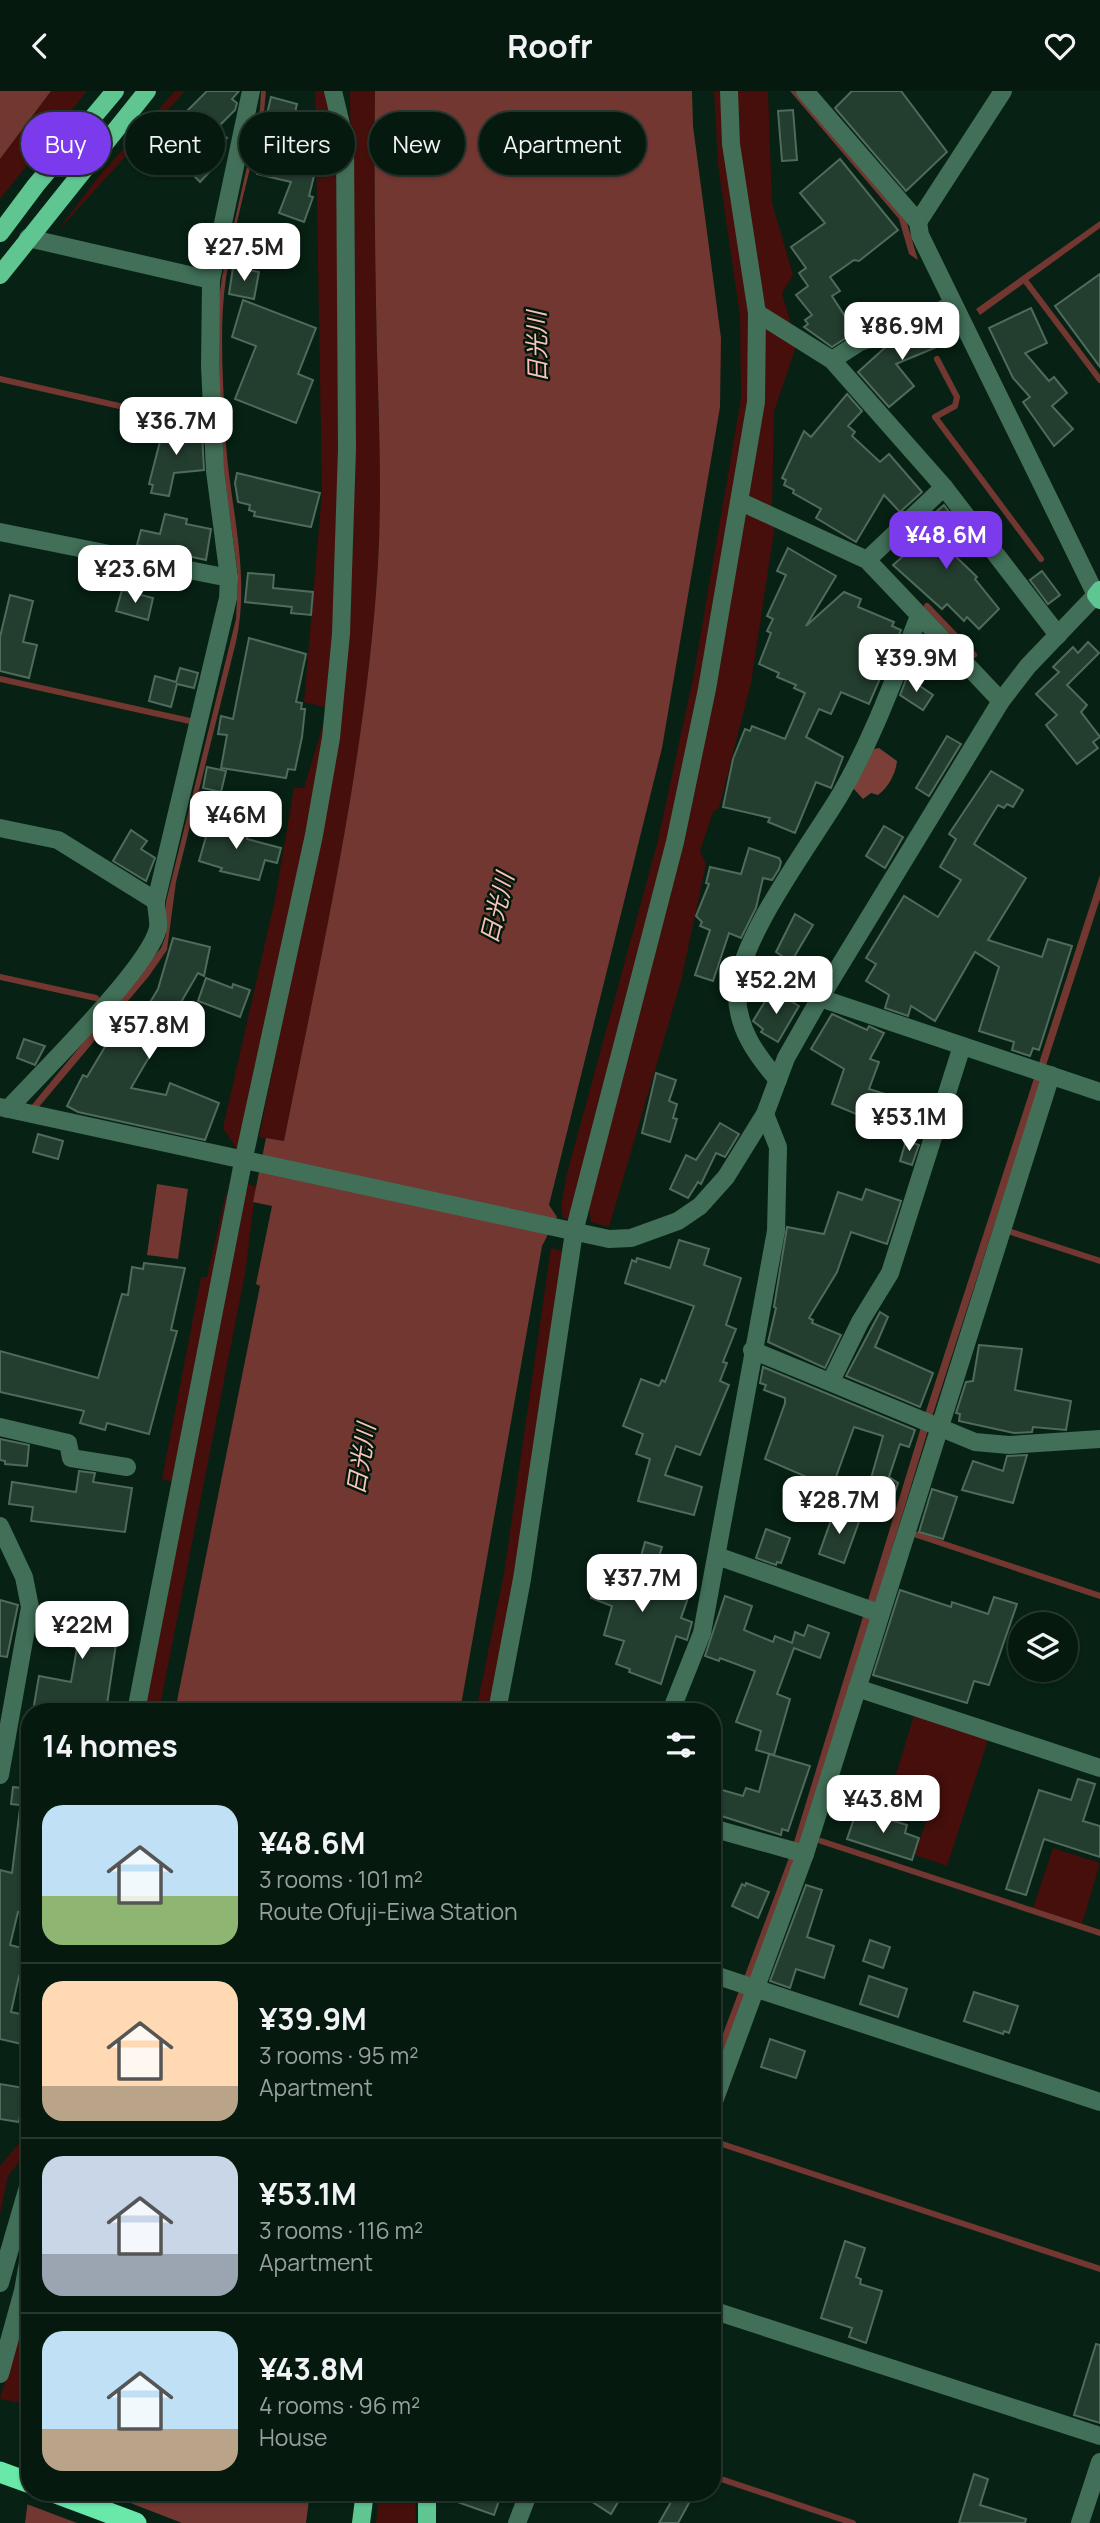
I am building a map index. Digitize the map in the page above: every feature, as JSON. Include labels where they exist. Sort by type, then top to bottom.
[{"type":"highway","points":[[1,2473],[21,2480]]},
{"type":"highway","points":[[77,2501],[136,2523]]},
{"type":"main road","points":[[0,233],[36,185],[115,91]]},
{"type":"main road","points":[[0,275],[147,91]]},
{"type":"main road","points":[[361,2523],[364,2501]]},
{"type":"main road","points":[[427,2501],[427,2523]]},
{"type":"street","points":[[4,1108],[100,1010],[149,949],[158,927],[156,901],[223,623],[229,578],[215,471],[210,366],[211,280],[251,91]]},
{"type":"street","points":[[138,1703],[314,835],[331,737],[341,634],[347,449],[345,141],[333,91]]},
{"type":"street","points":[[499,1703],[522,1579],[570,1231],[675,842],[741,502],[756,402],[757,313],[731,145],[729,91]]},
{"type":"street","points":[[4,1108],[608,1239],[632,1238],[678,1221],[714,1193],[765,1114],[786,1058],[820,998],[1001,701],[1058,635],[1099,595],[953,304],[920,235],[918,222],[805,91]]},
{"type":"street","points":[[918,222],[1003,91]]},
{"type":"street","points":[[28,238],[211,280]]},
{"type":"street","points":[[832,360],[860,342],[909,327],[953,304]]},
{"type":"street","points":[[757,313],[832,360],[944,487],[1058,635]]},
{"type":"street","points":[[867,560],[944,487]]},
{"type":"street","points":[[741,502],[867,560],[1001,701]]},
{"type":"street","points":[[0,532],[229,578]]},
{"type":"street","points":[[778,1080],[751,1049],[738,1004],[739,976],[762,923],[864,750],[919,616]]},
{"type":"street","points":[[0,828],[58,840],[156,901]]},
{"type":"street","points":[[820,998],[1100,1092]]},
{"type":"street","points":[[831,1381],[860,1322],[890,1273],[962,1046]]},
{"type":"street","points":[[721,2078],[749,1988],[857,1688],[873,1611],[930,1424],[1044,1073]]},
{"type":"street","points":[[674,1703],[702,1633],[776,1231],[778,1146],[765,1114]]},
{"type":"street","points":[[752,1350],[975,1441],[1009,1445],[1100,1440]]},
{"type":"street","points":[[0,1427],[68,1443],[71,1458],[127,1467]]},
{"type":"street","points":[[0,1526],[24,1577],[30,1607],[6,1699],[0,1775]]},
{"type":"street","points":[[717,1556],[873,1611]]},
{"type":"street","points":[[857,1688],[1100,1767]]},
{"type":"street","points":[[721,1831],[798,1852]]},
{"type":"street","points":[[721,1977],[1100,2102]]},
{"type":"street","points":[[0,2283],[21,2211]]},
{"type":"street","points":[[0,2374],[21,2298]]},
{"type":"street","points":[[721,2313],[1100,2436]]},
{"type":"street","points":[[1080,2523],[1100,2462]]},
{"type":"street","points":[[517,2523],[526,2501]]},
{"type":"shaded area","points":[[51,91],[87,91],[70,112],[35,112]]},
{"type":"shaded area","points":[[175,91],[185,91],[166,112],[156,112]]},
{"type":"shaded area","points":[[315,91],[328,91],[332,112],[315,112]]},
{"type":"shaded area","points":[[350,91],[375,91],[375,112],[369,112],[369,175],[375,175],[380,487],[378,565],[364,710],[353,783],[284,1142],[259,1137],[319,838],[353,448],[351,175],[355,175],[355,112],[350,112]]},
{"type":"shaded area","points":[[714,91],[723,91],[751,315],[752,401],[735,508],[670,839],[575,1206],[567,1219],[563,1218],[561,1207],[566,1177],[657,844],[693,679],[741,398],[740,316],[718,165]]},
{"type":"shaded area","points":[[735,91],[768,91],[772,203],[793,275],[782,293],[792,328],[764,312],[736,139]]},
{"type":"shaded area","points":[[21,131],[21,173],[0,199],[0,159]]},
{"type":"shaded area","points":[[125,147],[125,157],[111,172],[111,163]]},
{"type":"shaded area","points":[[109,175],[56,233],[99,176]]},
{"type":"shaded area","points":[[316,175],[338,175],[340,493],[328,708],[304,702],[322,492]]},
{"type":"shaded area","points":[[767,326],[797,344],[774,411],[772,509],[747,497],[763,328]]},
{"type":"shaded area","points":[[746,511],[775,524],[751,683],[719,808],[713,812],[700,851],[706,864],[681,981],[609,1227],[591,1222],[588,1202]]},
{"type":"shaded area","points":[[323,725],[328,725],[308,834],[237,1149],[223,1128],[275,899],[294,788],[304,788]]},
{"type":"shaded area","points":[[879,748],[897,761],[895,770],[882,792],[878,795],[871,793],[863,799],[853,788],[874,749]]},
{"type":"shaded area","points":[[248,1184],[256,1186],[245,1274],[161,1703],[145,1703]]},
{"type":"shaded area","points":[[231,1187],[181,1433],[183,1440],[174,1482],[162,1479],[201,1277],[207,1277],[225,1197]]},
{"type":"shaded area","points":[[551,1248],[562,1251],[560,1287],[515,1576],[490,1703],[478,1703],[504,1573]]},
{"type":"shaded area","points":[[914,1715],[989,1737],[947,1866],[915,1855],[926,1821],[871,1803],[868,1788],[890,1794]]},
{"type":"shaded area","points":[[1053,1848],[1100,1863],[1082,1924],[1033,1908]]},
{"type":"shaded area","points":[[20,2142],[21,2159],[8,2176],[0,2214],[0,2166]]},
{"type":"shaded area","points":[[21,2323],[21,2403],[0,2399]]},
{"type":"shaded area","points":[[378,2501],[415,2501],[416,2523],[376,2523]]},
{"type":"water","points":[[0,91],[51,91],[35,112],[21,112],[21,131],[0,159]]},
{"type":"water","points":[[261,91],[266,91],[264,112],[259,112]]},
{"type":"water","name":"日光川","points":[[375,91],[692,91],[693,126],[721,338],[720,407],[662,748],[549,1205],[557,1217],[542,1246],[461,1703],[177,1703],[260,1286],[256,1284],[272,1206],[253,1202],[266,1138],[284,1141],[353,782],[372,637],[378,564],[380,458],[375,175],[465,175],[465,112],[375,112]]},
{"type":"water","points":[[790,91],[797,91],[907,223],[918,260],[909,254],[899,219]]},
{"type":"water","points":[[245,175],[249,175],[226,278],[223,314],[227,453],[240,561],[240,615],[236,642],[176,882],[167,950],[149,976],[38,1108],[31,1106],[161,948],[166,935],[166,902],[236,619],[238,576],[218,430],[218,307],[222,277]]},
{"type":"water","points":[[1100,221],[1100,228],[980,315],[976,309]]},
{"type":"water","points":[[1100,875],[1100,899],[932,1417],[802,1845],[721,2064],[721,2039],[790,1855],[925,1414]]},
{"type":"water","points":[[157,1184],[188,1189],[178,1259],[147,1255]]},
{"type":"water","points":[[28,2501],[309,2501],[306,2523],[25,2523]]},
{"type":"pier","points":[[125,2501],[182,2523],[77,2523],[24,2503]]},
{"type":"building","points":[[207,91],[239,91],[232,99],[237,103],[235,110],[225,120],[225,112],[186,112]]},
{"type":"building","points":[[852,91],[901,91],[947,152],[906,191],[835,108]]},
{"type":"building","points":[[271,97],[297,104],[295,112],[267,112]]},
{"type":"building","points":[[793,110],[797,160],[782,161],[778,111]]},
{"type":"building","points":[[840,159],[898,230],[859,261],[854,260],[830,277],[840,291],[832,296],[855,332],[832,347],[804,327],[808,324],[805,320],[812,315],[796,295],[808,286],[799,273],[806,268],[791,247],[825,223],[800,193]]},
{"type":"building","points":[[193,175],[207,175],[200,182]]},
{"type":"building","points":[[261,175],[314,175],[309,196],[313,197],[304,222],[279,213],[291,182]]},
{"type":"building","points":[[233,267],[259,272],[254,299],[229,294]]},
{"type":"building","points":[[1100,274],[1100,367],[1055,306]]},
{"type":"building","points":[[243,300],[316,328],[298,374],[313,380],[296,423],[235,399],[256,346],[232,337]]},
{"type":"building","points":[[1031,308],[1047,343],[1025,353],[1049,381],[1054,377],[1067,393],[1052,406],[1073,429],[1054,446],[1023,402],[1030,397],[1013,378],[989,328]]},
{"type":"building","points":[[946,320],[956,339],[896,364],[914,386],[889,407],[858,372],[888,345],[914,337]]},
{"type":"building","points":[[847,394],[862,411],[848,426],[855,432],[852,436],[880,462],[889,454],[922,492],[900,512],[884,495],[856,542],[816,518],[821,509],[793,493],[794,490],[784,485],[786,480],[782,478],[804,431],[811,437]]},
{"type":"building","points":[[165,422],[183,426],[181,434],[202,432],[204,470],[174,473],[169,496],[151,493],[153,485],[149,484]]},
{"type":"building","points":[[237,473],[320,493],[311,527],[254,516],[255,512],[249,510],[250,505],[238,502],[235,483]]},
{"type":"building","points":[[944,505],[966,535],[949,550],[977,577],[975,579],[999,609],[979,629],[967,617],[964,621],[947,604],[942,609],[893,565],[930,533],[922,524]]},
{"type":"building","points":[[165,514],[187,519],[186,524],[211,529],[206,560],[137,545],[141,530],[160,534]]},
{"type":"building","points":[[788,548],[836,576],[806,626],[844,592],[861,599],[858,607],[894,622],[892,626],[901,630],[869,704],[841,692],[831,714],[819,709],[806,737],[843,757],[831,788],[816,782],[795,833],[768,822],[770,818],[723,807],[733,759],[745,729],[750,731],[752,726],[785,739],[805,693],[794,688],[796,685],[777,677],[779,673],[759,664],[771,633],[767,631],[773,619],[767,616],[786,575],[777,571]]},
{"type":"building","points":[[1042,571],[1060,595],[1048,604],[1030,580]]},
{"type":"building","points":[[248,573],[274,575],[273,588],[313,592],[311,615],[291,613],[292,607],[245,602]]},
{"type":"building","points":[[122,590],[153,598],[148,620],[116,611]]},
{"type":"building","points":[[10,595],[33,601],[23,642],[37,645],[29,678],[0,671],[0,637]]},
{"type":"building","points":[[249,638],[306,654],[296,702],[302,703],[301,709],[305,709],[302,737],[295,770],[288,769],[286,778],[221,768],[227,735],[218,734],[221,716],[233,719]]},
{"type":"building","points":[[1088,642],[1099,653],[1067,685],[1087,705],[1081,712],[1100,737],[1093,742],[1098,748],[1077,764],[1046,725],[1057,715],[1036,694],[1059,672],[1053,667],[1073,647],[1078,653]]},
{"type":"building","points":[[180,668],[198,673],[194,688],[177,684],[171,707],[149,701],[155,676],[176,682]]},
{"type":"building","points":[[907,677],[933,695],[923,710],[900,695]]},
{"type":"building","points":[[947,736],[961,744],[929,796],[916,788]]},
{"type":"building","points":[[207,767],[226,771],[221,792],[203,788]]},
{"type":"building","points":[[991,771],[1023,790],[1013,807],[1007,804],[1004,808],[998,805],[974,844],[1026,878],[988,940],[1042,957],[1048,939],[1072,946],[1039,1050],[1033,1048],[1030,1056],[1012,1050],[1014,1042],[979,1031],[999,967],[975,952],[935,1021],[911,1006],[908,1016],[885,1008],[889,995],[866,981],[876,964],[866,958],[904,896],[938,917],[961,880],[940,867],[956,839],[949,834]]},
{"type":"building","points":[[212,816],[232,822],[230,830],[248,836],[247,839],[281,848],[277,863],[265,860],[259,880],[220,871],[222,868],[199,861]]},
{"type":"building","points":[[884,826],[903,837],[885,868],[866,856]]},
{"type":"building","points":[[131,830],[147,841],[141,849],[155,858],[146,881],[113,861]]},
{"type":"building","points":[[749,848],[779,858],[779,869],[772,880],[763,878],[756,908],[741,938],[729,933],[713,981],[695,975],[710,930],[700,926],[702,922],[696,916],[709,884],[706,883],[710,867],[741,874]]},
{"type":"building","points":[[795,914],[813,925],[791,962],[776,952]]},
{"type":"building","points":[[173,938],[210,947],[204,976],[198,973],[131,1088],[166,1095],[170,1083],[219,1103],[205,1140],[78,1112],[67,1106],[83,1075],[87,1077],[115,1030],[128,1039],[158,989]]},
{"type":"building","points":[[206,978],[232,988],[233,984],[250,990],[240,1017],[198,1001]]},
{"type":"building","points":[[772,990],[799,1006],[778,1042],[761,1032],[763,1029],[753,1021]]},
{"type":"building","points":[[832,1014],[867,1030],[869,1026],[884,1033],[870,1059],[879,1062],[869,1089],[904,1100],[903,1104],[913,1107],[906,1136],[870,1124],[871,1120],[832,1104],[844,1069],[811,1049]]},
{"type":"building","points":[[24,1039],[45,1046],[35,1065],[17,1058]]},
{"type":"building","points":[[656,1073],[676,1080],[669,1101],[677,1104],[673,1118],[677,1119],[670,1142],[642,1133]]},
{"type":"building","points":[[720,1123],[739,1134],[725,1157],[716,1153],[701,1184],[698,1182],[688,1198],[670,1189],[686,1155],[696,1160]]},
{"type":"building","points":[[38,1134],[63,1141],[58,1159],[33,1152]]},
{"type":"building","points":[[906,1141],[919,1145],[912,1165],[900,1161]]},
{"type":"building","points":[[866,1189],[901,1201],[887,1244],[851,1232],[837,1272],[809,1318],[813,1320],[812,1323],[841,1335],[825,1368],[768,1342],[776,1308],[774,1307],[787,1227],[824,1234],[838,1192],[862,1200]]},
{"type":"building","points":[[679,1240],[709,1249],[704,1265],[741,1278],[726,1325],[736,1329],[723,1362],[727,1363],[720,1381],[729,1385],[700,1455],[676,1446],[665,1475],[702,1487],[694,1515],[638,1501],[650,1459],[636,1454],[643,1434],[623,1426],[641,1379],[659,1386],[662,1380],[665,1382],[694,1306],[625,1283],[632,1260],[636,1262],[637,1258],[670,1268]]},
{"type":"building","points":[[144,1263],[185,1268],[171,1330],[177,1331],[149,1434],[107,1423],[105,1430],[80,1423],[84,1411],[0,1392],[0,1351],[98,1378],[122,1294],[128,1295],[132,1267],[143,1269]]},
{"type":"building","points":[[880,1312],[888,1317],[875,1347],[933,1373],[920,1407],[846,1376]]},
{"type":"building","points":[[979,1345],[1022,1349],[1015,1390],[1071,1401],[1066,1430],[1033,1427],[1032,1432],[1014,1433],[959,1421],[960,1414],[956,1413],[966,1382],[973,1381]]},
{"type":"building","points":[[763,1367],[915,1430],[909,1447],[900,1444],[889,1477],[898,1483],[891,1504],[866,1496],[883,1436],[854,1427],[832,1488],[765,1459],[785,1398],[764,1390],[766,1385],[760,1383]]},
{"type":"building","points":[[0,1439],[29,1445],[27,1466],[5,1464],[5,1461],[0,1460]]},
{"type":"building","points":[[1027,1455],[1013,1503],[962,1490],[973,1461],[1003,1471],[1007,1456]]},
{"type":"building","points":[[79,1471],[95,1473],[93,1482],[132,1488],[125,1532],[31,1521],[33,1507],[9,1504],[12,1482],[76,1492]]},
{"type":"building","points":[[932,1489],[957,1497],[943,1539],[919,1532]]},
{"type":"building","points":[[835,1509],[860,1519],[844,1563],[819,1554]]},
{"type":"building","points":[[766,1529],[790,1538],[781,1563],[777,1562],[776,1565],[756,1558]]},
{"type":"building","points":[[645,1542],[662,1547],[651,1581],[688,1598],[681,1618],[692,1622],[687,1640],[676,1636],[661,1684],[616,1664],[624,1641],[604,1635],[612,1606],[591,1598],[607,1556],[638,1567]]},
{"type":"building","points":[[900,1590],[951,1607],[952,1602],[988,1614],[994,1597],[1017,1604],[1014,1612],[1008,1612],[1008,1630],[989,1685],[974,1681],[967,1703],[873,1675]]},
{"type":"building","points":[[725,1596],[752,1606],[744,1630],[773,1642],[775,1636],[792,1643],[795,1632],[804,1636],[808,1625],[829,1633],[820,1658],[794,1648],[777,1694],[790,1699],[774,1755],[756,1750],[761,1731],[736,1722],[755,1671],[720,1658],[719,1661],[705,1656]]},
{"type":"building","points":[[0,1600],[18,1605],[7,1657],[0,1656]]},
{"type":"building","points":[[83,1604],[121,1611],[107,1703],[34,1703],[39,1676],[71,1682],[77,1648],[41,1637],[44,1617],[66,1621],[67,1616],[80,1618]]},
{"type":"building","points":[[769,1754],[810,1766],[788,1831],[782,1829],[781,1835],[721,1816],[721,1790],[743,1796],[746,1788],[759,1792]]},
{"type":"building","points":[[1078,1779],[1095,1784],[1083,1821],[1100,1826],[1100,1857],[1044,1839],[1026,1895],[1006,1889],[1039,1790],[1071,1800]]},
{"type":"building","points":[[13,1787],[21,1788],[21,1805],[11,1804]]},
{"type":"building","points":[[21,1808],[21,1912],[18,1912],[10,1945],[21,1948],[21,1977],[11,2012],[21,2014],[21,2044],[0,2039],[0,1870],[12,1873]]},
{"type":"building","points":[[857,1810],[907,1825],[905,1833],[919,1838],[912,1860],[847,1839]]},
{"type":"building","points":[[746,1883],[769,1892],[758,1918],[732,1906],[742,1884],[745,1886]]},
{"type":"building","points":[[806,1885],[822,1890],[807,1937],[834,1946],[824,1978],[796,1969],[790,1988],[770,1981]]},
{"type":"building","points":[[870,1940],[890,1947],[883,1968],[863,1961]]},
{"type":"building","points":[[869,1976],[907,1989],[898,2017],[860,2004]]},
{"type":"building","points":[[974,1992],[1018,2006],[1009,2033],[1004,2031],[1003,2034],[964,2021]]},
{"type":"building","points":[[770,2039],[805,2051],[796,2078],[761,2067]]},
{"type":"building","points":[[0,2084],[21,2088],[19,2122],[0,2119]]},
{"type":"building","points":[[845,2241],[865,2248],[856,2277],[861,2279],[860,2284],[882,2291],[866,2343],[849,2337],[852,2328],[821,2318]]},
{"type":"building","points":[[1096,2344],[1100,2345],[1100,2423],[1074,2415]]},
{"type":"building","points":[[974,2474],[988,2479],[980,2505],[1026,2519],[1025,2523],[959,2523]]},
{"type":"building","points":[[455,2501],[499,2501],[494,2515]]},
{"type":"building","points":[[591,2501],[619,2501],[611,2514]]},
{"type":"building","points":[[672,2501],[689,2503],[678,2523],[659,2523]]},
{"type":"waterway","points":[[1024,279],[1100,380]]},
{"type":"waterway","points":[[937,359],[957,397],[955,406],[935,417],[1041,559]]},
{"type":"waterway","points":[[0,379],[199,424]]},
{"type":"waterway","points":[[927,606],[974,655]]},
{"type":"waterway","points":[[0,679],[190,721]]},
{"type":"waterway","points":[[0,977],[96,998]]},
{"type":"waterway","points":[[1008,1231],[1100,1261]]},
{"type":"waterway","points":[[914,1534],[1100,1596]]},
{"type":"waterway","points":[[821,1841],[1100,1933]]},
{"type":"waterway","points":[[721,2144],[1100,2269]]},
{"type":"waterway","points":[[721,2479],[853,2523]]}]
